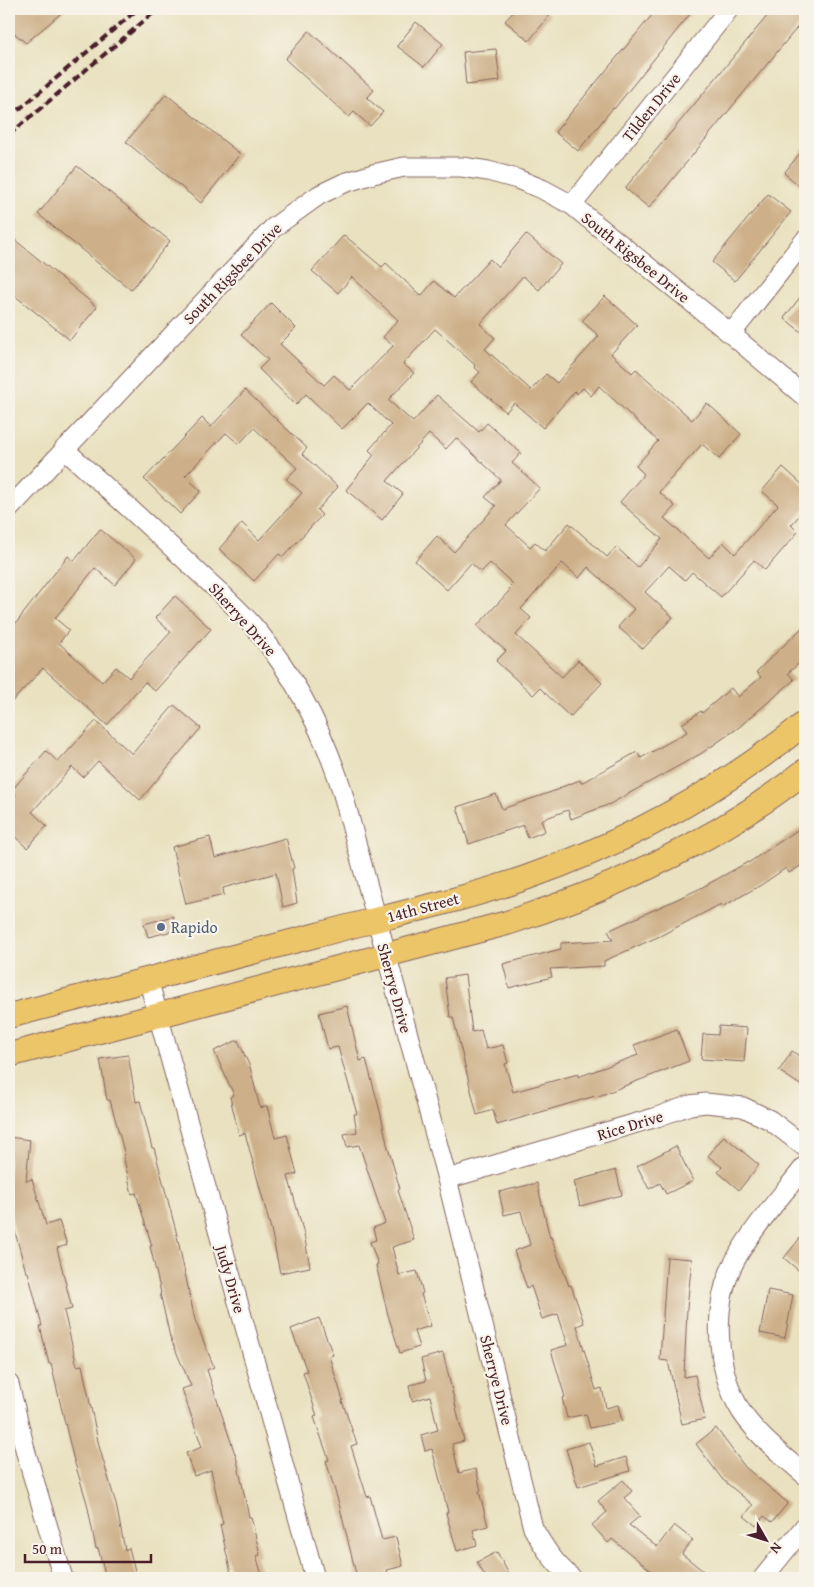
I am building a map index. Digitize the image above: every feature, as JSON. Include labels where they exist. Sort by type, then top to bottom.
[{"type":"main road","name":"14th Street","points":[[9,1016],[377,919],[527,877],[614,842],[650,825],[706,794],[760,758],[805,723]]},
{"type":"main road","points":[[9,1055],[508,923],[566,903],[623,880],[704,839],[779,791],[805,771]]},
{"type":"street","name":"Tilden Drive","points":[[572,206],[729,9]]},
{"type":"street","name":"South Rigsbee Drive","points":[[9,509],[273,228],[319,195],[344,183],[404,167],[444,166],[488,171],[517,179],[542,189],[572,206],[731,334],[805,397]]},
{"type":"street","points":[[731,334],[805,240]]},
{"type":"street","name":"Sherrye Drive","points":[[64,449],[237,609],[259,632],[282,663],[317,725],[330,754],[377,919],[447,1179],[533,1528],[548,1554],[572,1578]]},
{"type":"street","name":"Judy Drive","points":[[148,979],[315,1578]]},
{"type":"street","name":"Rice Drive","points":[[447,1179],[648,1120],[690,1105],[706,1103],[743,1107],[770,1120],[805,1147]]},
{"type":"street","points":[[805,1166],[745,1244],[730,1270],[722,1293],[720,1346],[726,1374],[737,1404],[751,1425],[805,1475]]},
{"type":"street","points":[[9,1384],[26,1453],[63,1578]]},
{"type":"street","points":[[763,1578],[805,1526]]},
{"type":"building","points":[[9,9],[66,9],[26,43],[9,29]]},
{"type":"building","points":[[516,9],[543,9],[550,15],[529,41],[505,21]]},
{"type":"building","points":[[657,9],[694,9],[578,151],[555,132]]},
{"type":"building","points":[[773,9],[805,9],[805,18],[649,208],[625,188]]},
{"type":"building","points":[[416,22],[443,44],[424,67],[397,46]]},
{"type":"building","points":[[309,31],[374,90],[367,98],[383,112],[370,126],[354,112],[349,117],[285,59]]},
{"type":"building","points":[[496,49],[500,81],[466,85],[463,52]]},
{"type":"building","points":[[166,94],[240,154],[201,203],[126,142]]},
{"type":"building","points":[[805,147],[805,190],[784,173]]},
{"type":"building","points":[[77,166],[170,241],[131,290],[38,214]]},
{"type":"building","points":[[768,194],[791,212],[735,281],[712,262]]},
{"type":"building","points":[[526,234],[561,264],[539,290],[523,276],[480,324],[495,338],[485,349],[531,390],[546,374],[557,383],[599,336],[582,321],[605,296],[637,325],[611,354],[632,373],[636,369],[692,420],[707,403],[741,434],[719,459],[702,444],[659,492],[675,506],[664,518],[709,558],[723,542],[735,554],[778,505],[762,491],[783,467],[805,487],[805,509],[791,525],[798,532],[765,570],[754,560],[721,597],[692,572],[685,580],[669,566],[645,592],[673,617],[643,649],[618,627],[634,609],[588,567],[579,578],[562,563],[521,609],[531,618],[516,635],[562,677],[578,660],[602,683],[570,717],[540,688],[533,695],[496,661],[506,651],[477,626],[510,590],[509,588],[513,584],[490,563],[481,572],[471,563],[447,590],[415,561],[437,536],[454,552],[496,506],[485,497],[501,480],[456,438],[446,449],[429,434],[387,481],[403,494],[382,520],[346,490],[374,455],[369,450],[391,425],[368,403],[342,429],[306,394],[296,405],[259,369],[268,360],[241,335],[271,303],[296,328],[280,344],[324,385],[334,375],[350,390],[393,346],[383,337],[398,320],[352,277],[338,293],[312,271],[344,235],[382,267],[386,263],[421,296],[434,281],[454,298],[490,259],[498,267]],"holes":[[[435,329],[475,365],[474,367],[480,372],[471,382],[506,412],[514,403],[543,428],[575,391],[577,394],[583,388],[591,396],[599,386],[658,441],[636,466],[644,474],[620,502],[662,539],[638,567],[616,547],[607,557],[569,523],[545,551],[535,542],[530,547],[506,525],[540,488],[512,463],[521,453],[487,423],[479,432],[437,395],[413,422],[388,400],[414,373],[403,364]]]},
{"type":"building","points":[[9,235],[97,307],[70,340],[9,291]]},
{"type":"building","points":[[805,291],[805,335],[784,318]]},
{"type":"building","points":[[245,390],[307,448],[302,454],[338,487],[317,510],[322,515],[283,557],[279,554],[254,581],[219,549],[242,523],[259,540],[302,493],[286,479],[297,468],[254,428],[239,444],[226,433],[185,476],[201,491],[180,514],[144,479],[202,418],[211,427]]},
{"type":"building","points":[[100,529],[136,559],[115,585],[95,568],[55,618],[69,630],[59,643],[102,682],[116,667],[129,678],[171,632],[155,618],[175,596],[211,629],[155,691],[145,682],[107,725],[43,668],[9,705],[9,632],[68,556],[74,561]]},
{"type":"building","points":[[805,625],[805,658],[788,673],[794,680],[738,728],[702,753],[610,804],[571,819],[568,810],[541,820],[545,831],[528,838],[523,825],[469,844],[457,807],[496,794],[502,809],[580,780],[581,783],[637,752],[641,758],[687,732],[682,724],[701,711],[702,713],[731,688],[738,697],[761,677],[756,672]]},
{"type":"building","points":[[174,705],[201,728],[140,800],[98,761],[83,777],[72,767],[32,812],[47,826],[27,848],[9,831],[9,804],[16,795],[11,791],[46,751],[58,762],[96,721],[132,754]]},
{"type":"building","points":[[805,825],[805,863],[789,873],[786,868],[761,885],[722,907],[721,904],[660,936],[604,961],[604,966],[550,969],[552,977],[509,988],[503,964],[561,949],[561,943],[613,940],[608,931],[699,889],[748,863]]},
{"type":"building","points":[[210,837],[215,858],[286,838],[294,868],[292,869],[297,903],[283,907],[276,873],[223,888],[224,895],[186,904],[172,847]]},
{"type":"building","name":"Rapido","points":[[173,916],[177,930],[148,937],[144,924]]},
{"type":"building","points":[[465,975],[472,1032],[481,1030],[486,1049],[503,1045],[508,1063],[505,1064],[513,1092],[578,1074],[578,1077],[638,1055],[634,1045],[677,1029],[689,1061],[596,1097],[497,1125],[493,1110],[477,1115],[453,1017],[450,1017],[445,978]]},
{"type":"building","points":[[347,1006],[360,1061],[366,1059],[400,1189],[398,1190],[414,1240],[392,1247],[399,1275],[417,1271],[423,1293],[421,1294],[431,1326],[414,1331],[419,1347],[400,1353],[388,1315],[376,1265],[378,1264],[370,1242],[376,1240],[373,1228],[385,1223],[359,1145],[347,1147],[344,1134],[357,1132],[354,1114],[357,1114],[338,1047],[328,1049],[319,1013]]},
{"type":"building","points":[[719,1026],[747,1028],[744,1062],[701,1059],[703,1034],[718,1035]]},
{"type":"building","points":[[238,1040],[250,1067],[260,1108],[267,1106],[275,1138],[287,1135],[297,1174],[288,1176],[304,1234],[310,1267],[280,1273],[271,1229],[245,1133],[239,1135],[230,1097],[234,1095],[214,1051]]},
{"type":"building","points":[[792,1051],[805,1060],[805,1088],[779,1071]]},
{"type":"building","points":[[128,1055],[136,1102],[140,1101],[152,1148],[154,1148],[176,1231],[195,1320],[214,1367],[207,1370],[237,1460],[249,1517],[251,1517],[260,1555],[256,1556],[263,1578],[232,1578],[220,1525],[223,1524],[211,1470],[194,1476],[186,1453],[202,1447],[182,1389],[191,1386],[170,1337],[150,1246],[152,1246],[136,1193],[132,1194],[123,1155],[125,1155],[110,1100],[107,1100],[100,1059]]},
{"type":"building","points":[[724,1136],[759,1165],[739,1190],[718,1172],[722,1167],[708,1156]]},
{"type":"building","points":[[9,1137],[30,1140],[26,1181],[32,1179],[46,1225],[59,1221],[67,1245],[57,1248],[72,1309],[64,1311],[77,1366],[82,1365],[99,1446],[116,1504],[125,1550],[129,1548],[137,1578],[106,1578],[98,1548],[96,1549],[87,1503],[73,1457],[51,1364],[49,1364],[40,1326],[42,1326],[9,1210]]},
{"type":"building","points":[[676,1146],[693,1181],[666,1194],[660,1183],[649,1189],[637,1166]]},
{"type":"building","points":[[616,1170],[622,1195],[580,1206],[574,1181]]},
{"type":"building","points":[[537,1183],[550,1238],[569,1286],[571,1285],[584,1323],[577,1326],[596,1390],[602,1388],[606,1408],[618,1405],[622,1421],[590,1428],[586,1414],[567,1418],[562,1398],[565,1397],[551,1350],[568,1345],[558,1314],[542,1319],[531,1286],[527,1288],[514,1251],[530,1245],[521,1211],[504,1215],[499,1192]]},
{"type":"building","points":[[805,1232],[805,1276],[784,1258]]},
{"type":"building","points":[[667,1257],[692,1259],[687,1308],[684,1377],[695,1375],[705,1419],[682,1424],[668,1361],[660,1360]]},
{"type":"building","points":[[768,1290],[793,1295],[785,1338],[760,1333]]},
{"type":"building","points":[[319,1318],[333,1355],[329,1356],[357,1444],[351,1446],[367,1497],[370,1496],[382,1540],[396,1537],[403,1566],[387,1570],[389,1578],[357,1578],[339,1504],[326,1461],[329,1460],[314,1417],[317,1416],[303,1372],[307,1371],[291,1329]]},
{"type":"building","points":[[443,1353],[464,1441],[452,1444],[459,1473],[476,1469],[481,1491],[479,1491],[488,1526],[473,1530],[477,1545],[457,1551],[446,1513],[448,1512],[432,1449],[425,1451],[421,1435],[438,1430],[430,1396],[412,1401],[409,1385],[426,1381],[421,1359]]},
{"type":"building","points":[[716,1428],[745,1467],[788,1503],[772,1522],[764,1516],[756,1526],[744,1516],[753,1505],[723,1480],[696,1444]]},
{"type":"building","points":[[589,1442],[597,1466],[626,1457],[630,1471],[578,1487],[566,1449]]},
{"type":"building","points":[[623,1480],[632,1491],[624,1498],[640,1516],[629,1525],[657,1547],[674,1525],[693,1540],[682,1554],[712,1578],[660,1578],[612,1539],[608,1543],[592,1525],[607,1512],[598,1501]]},
{"type":"building","points":[[497,1552],[511,1578],[486,1578],[477,1562]]},
{"type":"railway","points":[[9,118],[138,9]]},
{"type":"railway","points":[[9,135],[158,9]]},
{"type":"place","name":"Rapido","points":[[161,927]]}]
